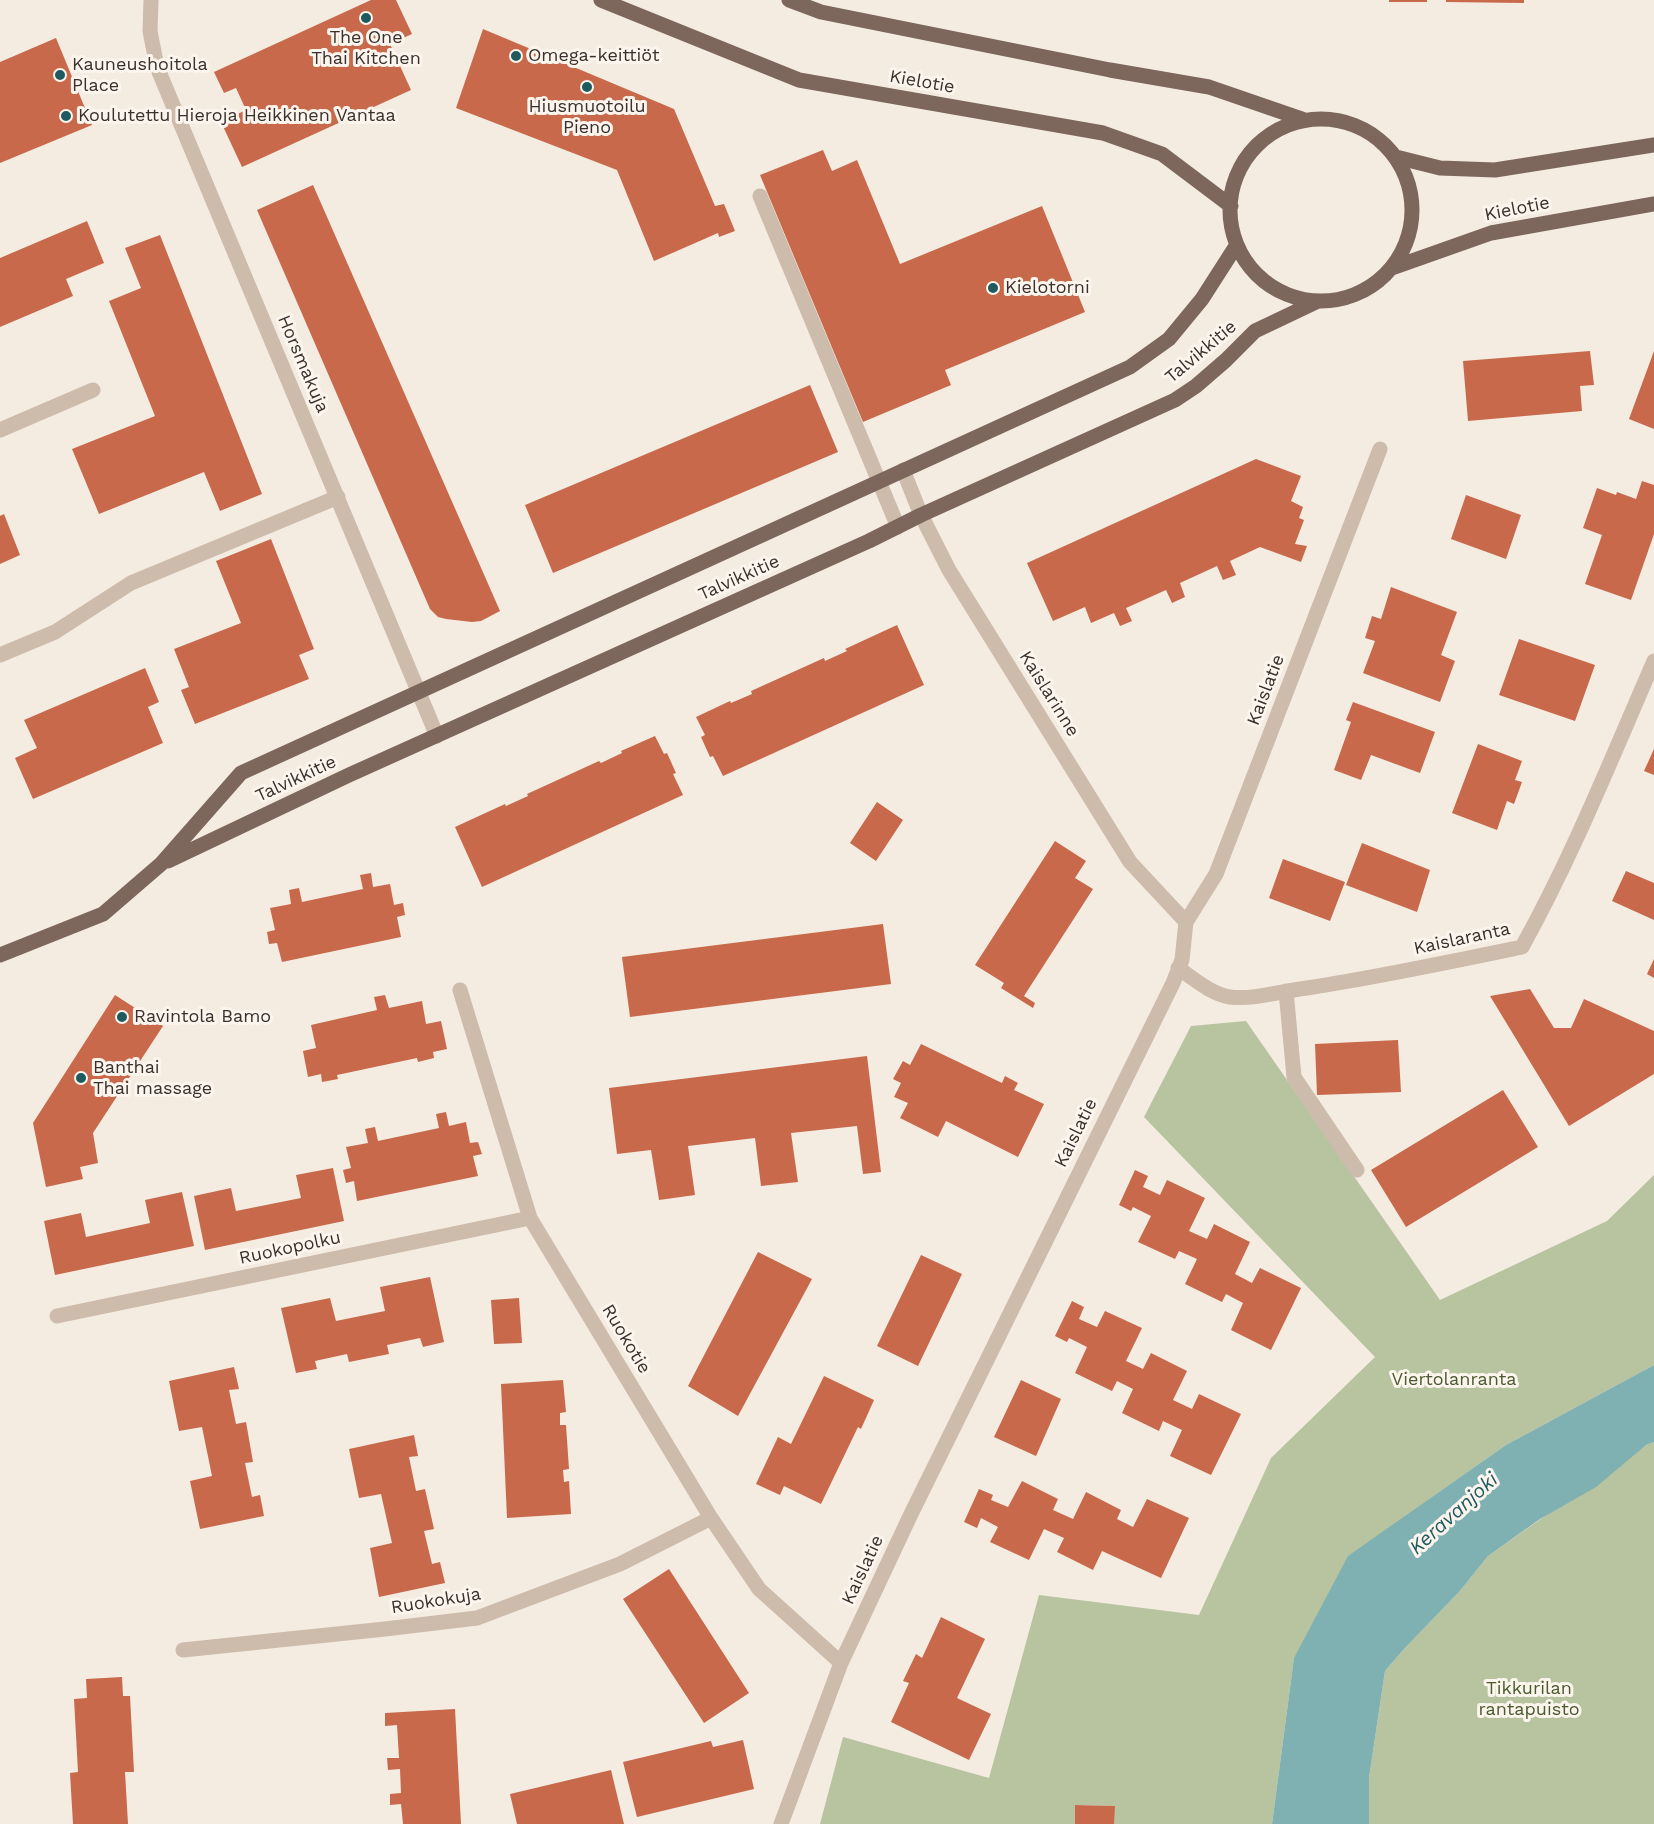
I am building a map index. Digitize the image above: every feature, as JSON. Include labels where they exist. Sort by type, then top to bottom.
[{"type":"main road","name":"Kielotie","points":[[601,0],[799,80],[1103,133],[1162,153],[1231,206]]},
{"type":"main road","points":[[789,0],[832,15],[1110,70],[1209,87],[1305,120],[1344,122],[1360,127],[1374,135],[1396,157],[1408,183],[1412,211],[1406,245],[1392,268],[1368,289],[1355,296],[1329,302],[1291,297],[1268,285],[1252,271],[1236,246],[1233,235],[1231,206],[1239,168],[1247,156],[1268,135],[1280,128],[1305,120]]},
{"type":"main road","points":[[1396,157],[1440,168],[1495,170],[1654,145]]},
{"type":"main road","name":"Kielotie","points":[[1392,268],[1491,232],[1654,204]]},
{"type":"main road","name":"Talvikkitie","points":[[0,956],[103,914],[161,864],[241,773],[1130,368],[1169,339],[1202,299],[1236,246]]},
{"type":"main road","name":"Talvikkitie","points":[[161,864],[349,775],[1175,400],[1227,360],[1255,331],[1316,302]]},
{"type":"street","name":"Horsmakuja","points":[[152,1],[150,31],[157,67],[437,736]]},
{"type":"street","points":[[760,196],[878,483],[898,526]]},
{"type":"street","points":[[0,430],[93,390]]},
{"type":"street","name":"Kaislatie","points":[[781,1824],[841,1663],[1182,960],[1186,922],[1216,874],[1380,449]]},
{"type":"street","name":"Kaislarinne","points":[[903,470],[921,515],[950,570],[1130,862],[1186,922]]},
{"type":"street","points":[[0,655],[56,632],[131,584],[338,497]]},
{"type":"street","name":"Kaislaranta","points":[[1178,968],[1222,995],[1240,996],[1286,991],[1434,966],[1522,947],[1546,903],[1606,775],[1654,661]]},
{"type":"street","name":"Ruokotie","points":[[459,990],[530,1218],[711,1518],[759,1589],[841,1663]]},
{"type":"street","points":[[1286,991],[1294,1077],[1357,1170]]},
{"type":"street","name":"Ruokopolku","points":[[57,1316],[530,1218]]},
{"type":"street","name":"Ruokokuja","points":[[183,1650],[477,1618],[620,1564],[711,1518]]},
{"type":"green space","name":"Viertolanranta","points":[[1246,1021],[1440,1300],[1607,1221],[1654,1175],[1654,1365],[1506,1445],[1414,1510],[1294,1658],[1272,1824],[1114,1824],[1114,1806],[1076,1805],[1075,1824],[820,1824],[843,1737],[989,1778],[1039,1595],[1199,1615],[1271,1458],[1375,1357],[1144,1117],[1191,1026]]},
{"type":"green space","name":"Tikkurilan rantapuisto","points":[[1654,1442],[1654,1824],[1369,1824],[1369,1778],[1385,1671],[1459,1592],[1488,1556],[1646,1445]]},
{"type":"water","name":"Keravanjoki","points":[[1654,1365],[1654,1442],[1646,1445],[1596,1487],[1540,1519],[1488,1556],[1459,1592],[1385,1671],[1369,1778],[1369,1824],[1272,1824],[1294,1658],[1348,1556],[1506,1445]]},
{"type":"building","points":[[371,0],[396,0],[412,34],[390,44],[411,90],[242,167],[221,122],[246,110],[236,88],[224,93],[214,72]]},
{"type":"building","points":[[1389,0],[1427,0],[1427,2],[1389,2]]},
{"type":"building","points":[[1446,0],[1524,0],[1524,3],[1446,2]]},
{"type":"building","points":[[483,29],[674,109],[715,206],[724,204],[735,231],[719,237],[718,233],[654,261],[617,170],[456,108]]},
{"type":"building","points":[[56,38],[92,125],[0,163],[0,62]]},
{"type":"building","points":[[823,150],[832,171],[857,160],[900,264],[1042,206],[1085,312],[945,370],[951,385],[863,422],[760,175]]},
{"type":"building","points":[[313,185],[500,611],[481,621],[446,619],[438,617],[430,609],[257,210]]},
{"type":"building","points":[[87,221],[104,263],[66,279],[73,296],[0,327],[0,258]]},
{"type":"building","points":[[160,235],[262,494],[220,511],[204,472],[99,514],[72,449],[155,416],[109,301],[141,288],[125,248]]},
{"type":"building","points":[[1590,351],[1594,385],[1580,386],[1582,411],[1468,421],[1463,361]]},
{"type":"building","points":[[1654,351],[1654,429],[1629,419]]},
{"type":"building","points":[[810,385],[838,452],[553,573],[525,505]]},
{"type":"building","points":[[1256,459],[1301,476],[1291,501],[1303,507],[1299,518],[1304,520],[1295,544],[1307,546],[1301,562],[1260,547],[1230,561],[1236,575],[1223,580],[1217,566],[1180,583],[1185,597],[1172,603],[1166,590],[1126,608],[1132,621],[1120,626],[1114,613],[1091,623],[1085,607],[1053,621],[1027,563]]},
{"type":"building","points":[[1642,481],[1654,485],[1654,534],[1631,600],[1585,584],[1602,535],[1583,528],[1597,488],[1636,499]]},
{"type":"building","points":[[1466,495],[1521,515],[1506,559],[1451,539]]},
{"type":"building","points":[[4,514],[20,555],[0,564],[0,516]]},
{"type":"building","points":[[271,539],[314,649],[299,655],[309,679],[195,724],[181,690],[189,687],[174,649],[241,623],[216,561]]},
{"type":"building","points":[[1391,587],[1457,612],[1441,655],[1455,661],[1440,702],[1363,673],[1375,641],[1365,638],[1372,616],[1381,619]]},
{"type":"building","points":[[897,625],[924,685],[723,776],[713,756],[710,757],[701,737],[705,735],[696,717],[730,701],[731,703],[752,694],[751,691],[824,658],[825,661],[847,651],[845,649]]},
{"type":"building","points":[[1519,639],[1595,665],[1575,721],[1499,695]]},
{"type":"building","points":[[145,668],[159,702],[148,707],[163,743],[33,799],[15,758],[37,748],[24,720]]},
{"type":"building","points":[[1353,702],[1435,732],[1420,773],[1371,755],[1361,780],[1334,770],[1351,722],[1346,720]]},
{"type":"building","points":[[655,736],[664,754],[667,753],[676,773],[673,774],[683,795],[482,887],[455,827],[528,796],[527,794],[599,761],[601,763]]},
{"type":"building","points":[[1478,744],[1522,761],[1515,780],[1522,782],[1514,804],[1507,801],[1497,830],[1452,813]]},
{"type":"building","points":[[1654,749],[1654,775],[1644,771]]},
{"type":"building","points":[[877,802],[903,820],[876,861],[850,843]]},
{"type":"building","points":[[1055,841],[1086,861],[1075,878],[1093,889],[1024,996],[1035,1003],[1033,1008],[1001,988],[1004,983],[975,965]]},
{"type":"building","points":[[1362,843],[1430,870],[1417,912],[1346,885]]},
{"type":"building","points":[[1283,859],[1345,882],[1330,921],[1269,898]]},
{"type":"building","points":[[1626,871],[1654,883],[1654,920],[1612,901]]},
{"type":"building","points":[[371,873],[373,887],[390,884],[394,905],[403,903],[405,915],[397,917],[401,937],[282,962],[277,943],[269,944],[267,932],[275,930],[270,908],[291,904],[289,890],[299,888],[302,902],[363,889],[360,875]]},
{"type":"building","points":[[883,924],[891,984],[630,1017],[622,957]]},
{"type":"building","points":[[1654,959],[1654,978],[1647,974]]},
{"type":"building","points":[[1530,989],[1554,1028],[1571,1028],[1584,999],[1654,1031],[1654,1074],[1569,1126],[1490,996]]},
{"type":"building","points":[[115,995],[163,1026],[93,1133],[98,1163],[80,1167],[83,1179],[46,1187],[33,1123]]},
{"type":"building","points":[[385,995],[389,1008],[422,1001],[426,1024],[441,1021],[447,1049],[433,1052],[434,1058],[418,1062],[417,1058],[337,1075],[338,1079],[322,1082],[321,1074],[308,1077],[303,1051],[316,1048],[311,1025],[377,1010],[374,997]]},
{"type":"building","points":[[1398,1040],[1401,1092],[1317,1095],[1315,1044]]},
{"type":"building","points":[[921,1044],[1002,1083],[1005,1076],[1018,1083],[1014,1090],[1044,1104],[1018,1157],[946,1121],[938,1137],[900,1118],[908,1103],[894,1097],[901,1083],[893,1079],[903,1061],[910,1065]]},
{"type":"building","points":[[867,1056],[881,1172],[863,1174],[857,1126],[791,1133],[798,1182],[761,1186],[755,1138],[688,1146],[695,1195],[659,1200],[651,1150],[617,1154],[609,1088]]},
{"type":"building","points":[[1503,1090],[1538,1147],[1406,1227],[1371,1170]]},
{"type":"building","points":[[446,1112],[449,1126],[466,1122],[470,1143],[478,1142],[482,1154],[473,1156],[478,1176],[357,1201],[354,1181],[346,1183],[343,1170],[351,1168],[346,1147],[368,1143],[365,1129],[375,1127],[378,1141],[439,1128],[436,1114]]},
{"type":"building","points":[[333,1168],[344,1221],[205,1250],[194,1196],[231,1188],[236,1211],[301,1198],[296,1175]]},
{"type":"building","points":[[1135,1170],[1148,1176],[1143,1187],[1160,1195],[1167,1180],[1205,1198],[1189,1231],[1207,1239],[1214,1224],[1250,1242],[1235,1274],[1252,1283],[1260,1268],[1301,1288],[1271,1350],[1231,1330],[1243,1303],[1226,1294],[1222,1302],[1185,1284],[1197,1259],[1179,1251],[1175,1259],[1138,1242],[1151,1216],[1133,1207],[1131,1211],[1119,1205]]},
{"type":"building","points":[[182,1192],[194,1246],[55,1275],[44,1221],[81,1213],[86,1237],[150,1223],[145,1200]]},
{"type":"building","points":[[758,1252],[812,1279],[738,1416],[688,1386]]},
{"type":"building","points":[[921,1255],[962,1274],[918,1366],[877,1346]]},
{"type":"building","points":[[430,1277],[444,1342],[423,1347],[420,1338],[387,1345],[389,1354],[349,1362],[347,1354],[315,1361],[317,1369],[296,1373],[281,1308],[330,1298],[336,1321],[385,1311],[380,1287]]},
{"type":"building","points":[[519,1298],[522,1343],[494,1344],[491,1300]]},
{"type":"building","points":[[1072,1301],[1084,1307],[1079,1319],[1097,1327],[1105,1311],[1142,1328],[1126,1361],[1143,1369],[1151,1353],[1187,1371],[1173,1400],[1192,1409],[1199,1394],[1241,1414],[1211,1475],[1170,1456],[1182,1430],[1163,1421],[1159,1431],[1122,1413],[1133,1389],[1117,1381],[1112,1391],[1075,1373],[1087,1347],[1069,1338],[1067,1342],[1055,1336]]},
{"type":"building","points":[[234,1367],[239,1389],[229,1390],[236,1424],[246,1422],[253,1462],[245,1463],[252,1497],[260,1495],[264,1516],[200,1529],[190,1481],[212,1476],[202,1427],[179,1431],[169,1381]]},
{"type":"building","points":[[824,1376],[874,1400],[861,1429],[858,1427],[821,1504],[784,1486],[780,1495],[756,1484],[778,1437],[791,1444]]},
{"type":"building","points":[[563,1380],[566,1412],[560,1413],[560,1425],[566,1425],[569,1469],[563,1470],[564,1482],[569,1481],[571,1514],[507,1518],[501,1384]]},
{"type":"building","points":[[1021,1380],[1061,1399],[1036,1456],[994,1437]]},
{"type":"building","points":[[414,1435],[418,1456],[409,1457],[416,1491],[425,1489],[434,1529],[424,1531],[432,1564],[440,1562],[445,1583],[379,1597],[370,1548],[392,1543],[381,1494],[359,1498],[349,1449]]},
{"type":"building","points":[[1022,1481],[1058,1499],[1053,1510],[1073,1519],[1086,1492],[1121,1510],[1117,1519],[1133,1527],[1147,1499],[1189,1518],[1161,1578],[1102,1551],[1093,1570],[1057,1552],[1064,1538],[1044,1529],[1029,1560],[990,1542],[998,1527],[981,1518],[977,1528],[964,1522],[979,1489],[993,1495],[991,1500],[1008,1507]]},
{"type":"building","points":[[669,1569],[749,1693],[704,1723],[623,1599]]},
{"type":"building","points":[[941,1617],[985,1639],[957,1698],[991,1714],[969,1760],[891,1722],[909,1683],[903,1681],[916,1654],[922,1658]]},
{"type":"building","points":[[122,1677],[123,1696],[130,1696],[134,1772],[125,1772],[128,1824],[73,1824],[70,1773],[78,1772],[74,1699],[87,1698],[86,1679]]},
{"type":"building","points":[[455,1709],[461,1824],[403,1824],[401,1804],[390,1805],[390,1794],[401,1793],[400,1769],[388,1770],[387,1758],[399,1758],[397,1725],[385,1726],[385,1713]]},
{"type":"building","points":[[743,1740],[754,1789],[637,1817],[623,1762],[711,1741],[713,1747]]},
{"type":"building","points":[[611,1770],[624,1824],[517,1824],[510,1794]]},
{"type":"building","points":[[1075,1805],[1115,1806],[1114,1824],[1075,1824]]},
{"type":"place","name":"The One Thai Kitchen","points":[[366,18]]},
{"type":"place","name":"Omega-keittiöt","points":[[516,56]]},
{"type":"place","name":"Kauneushoitola Place","points":[[60,75]]},
{"type":"place","name":"Hiusmuotoilu Pieno","points":[[587,87]]},
{"type":"place","name":"Koulutettu Hieroja Heikkinen Vantaa","points":[[66,116]]},
{"type":"place","name":"Kielotorni","points":[[993,288]]},
{"type":"place","name":"Ravintola Bamo","points":[[122,1017]]},
{"type":"place","name":"Banthai Thai massage","points":[[81,1078]]}]
